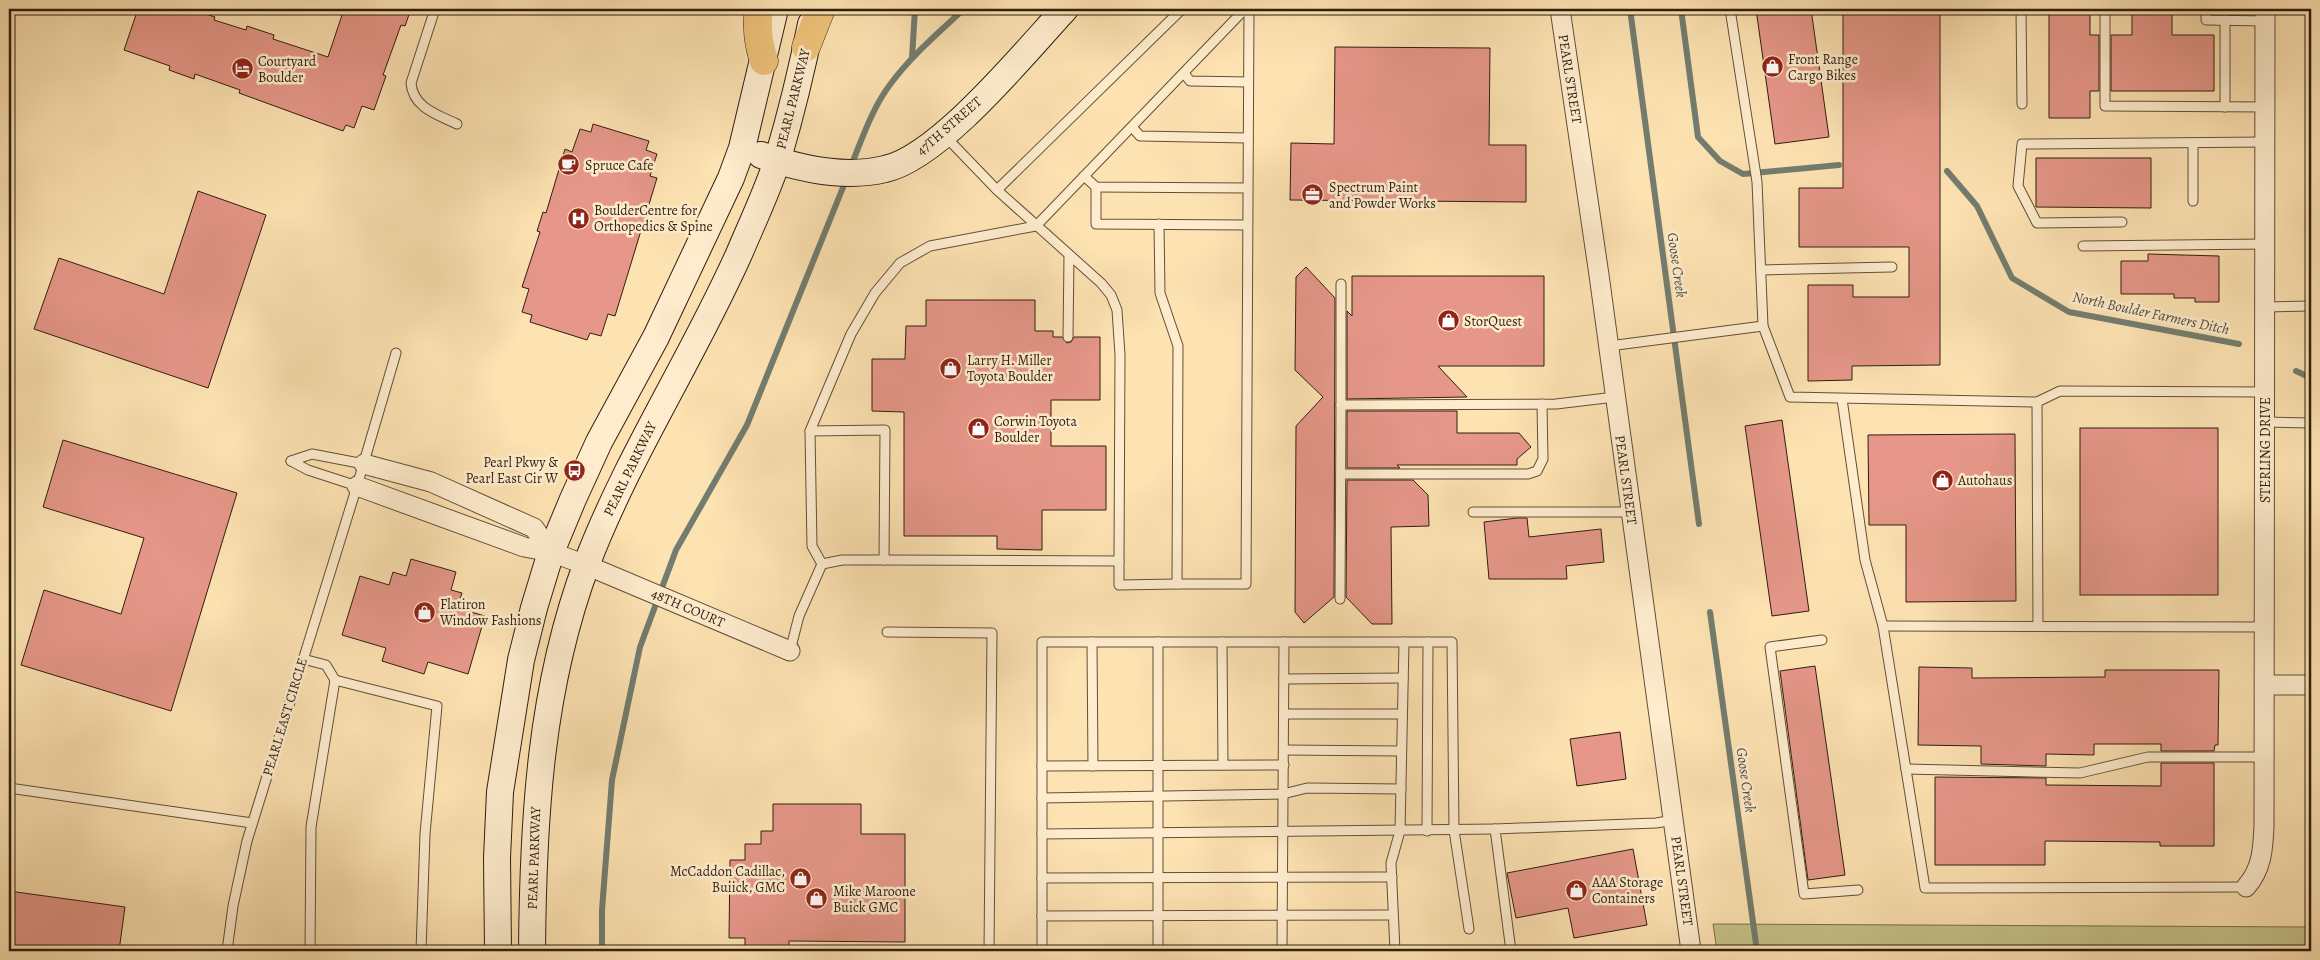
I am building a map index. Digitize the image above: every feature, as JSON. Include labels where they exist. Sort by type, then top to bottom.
[{"type":"highway","points":[[759,9],[756,23],[758,44],[764,61]]},
{"type":"highway","points":[[806,47],[821,9]]},
{"type":"main road","points":[[498,951],[497,858],[504,765],[521,660],[551,552],[599,442],[656,338],[691,266],[742,148],[775,9]]},
{"type":"main road","name":"PEARL PARKWAY","points":[[532,951],[532,863],[540,758],[556,667],[586,565],[610,507],[636,453],[671,389],[735,262],[777,161],[814,9]]},
{"type":"main road","name":"47TH STREET","points":[[742,148],[777,161],[829,172],[867,172],[885,170],[902,164],[922,152],[943,135],[993,86],[1065,9]]},
{"type":"street","name":"PEARL STREET","points":[[1560,9],[1609,346],[1691,951]]},
{"type":"street","name":"STERLING DRIVE","points":[[2246,887],[2256,876],[2263,847],[2265,757],[2265,15]]},
{"type":"street","points":[[364,464],[423,479],[527,524],[534,528],[551,552]]},
{"type":"street","points":[[357,486],[524,547],[551,552]]},
{"type":"street","name":"48TH COURT","points":[[551,552],[790,651]]},
{"type":"street","points":[[2265,685],[2311,685]]},
{"type":"lane","points":[[435,9],[410,84],[411,91],[423,108],[456,124]]},
{"type":"lane","points":[[997,190],[1182,9]]},
{"type":"lane","points":[[943,135],[997,190],[1101,283],[1112,296],[1117,310],[1120,354],[1119,585],[1246,584],[1247,9]]},
{"type":"lane","points":[[822,564],[812,546],[810,431],[851,334],[875,293],[900,263],[930,246],[1036,226],[1247,9]]},
{"type":"lane","points":[[1730,9],[1757,182],[1763,326],[1790,397],[2037,402],[2060,391],[2265,392]]},
{"type":"lane","points":[[2021,9],[2022,104]]},
{"type":"lane","points":[[2105,9],[2105,106],[2265,107]]},
{"type":"lane","points":[[2206,9],[2206,20],[2225,20],[2265,15]]},
{"type":"lane","points":[[2225,20],[2225,107]]},
{"type":"lane","points":[[1184,73],[1190,81],[1248,82]]},
{"type":"lane","points":[[1132,127],[1140,136],[1248,138]]},
{"type":"lane","points":[[2122,222],[2036,223],[2018,186],[2022,144],[2266,142]]},
{"type":"lane","points":[[2194,143],[2194,201]]},
{"type":"lane","points":[[1084,176],[1096,187],[1247,188]]},
{"type":"lane","points":[[1096,187],[1096,224],[1247,225]]},
{"type":"lane","points":[[1159,224],[1160,293],[1178,346],[1177,584]]},
{"type":"lane","points":[[2083,246],[2265,244]]},
{"type":"lane","points":[[1068,337],[1069,256]]},
{"type":"lane","points":[[1761,270],[1892,267]]},
{"type":"lane","points":[[1340,599],[1341,284]]},
{"type":"lane","points":[[2265,307],[2311,306]]},
{"type":"lane","points":[[1609,346],[1763,326]]},
{"type":"lane","name":"PEARL EAST CIRCLE","points":[[227,951],[233,906],[252,823],[364,464],[396,353]]},
{"type":"lane","points":[[1341,405],[1542,404],[1615,396]]},
{"type":"lane","points":[[1842,399],[1865,560],[1883,626],[1925,888],[2246,887]]},
{"type":"lane","points":[[2037,402],[2038,626]]},
{"type":"lane","points":[[1341,474],[1528,474],[1537,471],[1542,459],[1542,404]]},
{"type":"lane","points":[[2265,422],[2311,423]]},
{"type":"lane","points":[[810,431],[885,430],[884,560]]},
{"type":"lane","points":[[357,486],[308,470],[291,461],[312,454],[364,464]]},
{"type":"lane","points":[[1473,512],[1631,512]]},
{"type":"lane","points":[[822,564],[842,560],[1119,562]]},
{"type":"lane","points":[[790,651],[799,616],[822,564]]},
{"type":"lane","points":[[1883,626],[2265,627]]},
{"type":"lane","points":[[887,632],[992,632],[989,951]]},
{"type":"lane","points":[[1822,640],[1770,646],[1804,894],[1858,890]]},
{"type":"lane","points":[[1042,951],[1042,642],[1452,642],[1454,830],[1469,929]]},
{"type":"lane","points":[[1092,642],[1093,766]]},
{"type":"lane","points":[[1158,642],[1158,951]]},
{"type":"lane","points":[[1222,642],[1223,765]]},
{"type":"lane","points":[[1282,951],[1284,642]]},
{"type":"lane","points":[[1395,951],[1391,863],[1400,831],[1404,642]]},
{"type":"lane","points":[[1427,831],[1428,642]]},
{"type":"lane","points":[[303,659],[326,665],[335,680],[311,827],[310,951]]},
{"type":"lane","points":[[1284,679],[1403,678]]},
{"type":"lane","points":[[335,680],[437,706],[425,834],[421,951]]},
{"type":"lane","points":[[1284,714],[1402,714]]},
{"type":"lane","points":[[1284,750],[1402,751]]},
{"type":"lane","points":[[1906,769],[2080,773],[2148,757],[2265,757]]},
{"type":"lane","points":[[1042,766],[1284,765]]},
{"type":"lane","points":[[9,788],[252,823]]},
{"type":"lane","points":[[1042,798],[1283,794],[1307,788],[1401,789]]},
{"type":"lane","points":[[1042,834],[1427,831],[1656,823],[1674,820]]},
{"type":"lane","points":[[1495,829],[1511,951]]},
{"type":"lane","points":[[1042,878],[1392,877]]},
{"type":"lane","points":[[1042,916],[1393,915]]},
{"type":"shaded area","points":[[1713,924],[2311,927],[2311,951],[1717,951]]},
{"type":"building","name":"Courtyard Boulder","points":[[138,9],[191,9],[215,17],[214,20],[246,30],[247,26],[274,35],[273,39],[328,57],[344,9],[411,9],[405,26],[401,25],[383,75],[386,76],[374,110],[362,106],[354,128],[346,125],[343,131],[239,93],[240,90],[195,74],[194,79],[169,70],[170,66],[124,50]]},
{"type":"building","points":[[1756,9],[1811,9],[1829,137],[1775,144]]},
{"type":"building","points":[[1843,9],[1940,9],[1940,365],[1852,366],[1852,380],[1808,381],[1808,285],[1853,285],[1853,297],[1909,297],[1909,247],[1799,247],[1799,188],[1843,188]]},
{"type":"building","points":[[2049,9],[2090,9],[2090,35],[2099,35],[2099,91],[2090,91],[2090,118],[2049,118]]},
{"type":"building","points":[[2132,9],[2172,9],[2172,35],[2214,35],[2214,91],[2111,91],[2111,35],[2132,35]]},
{"type":"building","points":[[1335,47],[1490,48],[1489,145],[1526,145],[1526,202],[1290,200],[1291,143],[1334,144]]},
{"type":"building","points":[[593,124],[649,141],[646,150],[657,154],[650,176],[657,178],[615,316],[608,314],[601,336],[590,333],[587,340],[530,322],[532,315],[522,312],[529,289],[522,287],[540,232],[537,231],[543,212],[546,213],[565,149],[572,152],[580,129],[591,132]]},
{"type":"building","points":[[2036,158],[2151,158],[2151,208],[2036,207]]},
{"type":"building","points":[[198,191],[266,215],[208,388],[34,329],[59,258],[164,294]]},
{"type":"building","points":[[2148,254],[2219,256],[2219,302],[2195,302],[2195,298],[2174,298],[2174,294],[2121,294],[2121,261],[2148,261]]},
{"type":"building","points":[[1306,267],[1335,298],[1334,597],[1304,623],[1295,612],[1296,426],[1323,397],[1295,370],[1296,277]]},
{"type":"building","name":"StorQuest","points":[[1352,276],[1544,276],[1544,366],[1438,366],[1467,397],[1347,399],[1347,311],[1352,316]]},
{"type":"building","name":"Corwin Toyota Boulder","points":[[926,300],[1035,300],[1035,331],[1053,331],[1053,337],[1062,337],[1067,343],[1071,342],[1074,337],[1100,337],[1100,400],[1051,400],[1051,446],[1106,446],[1106,510],[1042,510],[1042,550],[997,549],[997,536],[904,536],[904,412],[872,411],[872,359],[905,359],[906,326],[926,326]]},
{"type":"building","points":[[1347,411],[1457,411],[1457,433],[1519,433],[1531,447],[1517,459],[1517,465],[1397,465],[1400,468],[1347,468]]},
{"type":"building","points":[[1782,420],[1809,611],[1772,616],[1745,426]]},
{"type":"building","points":[[2080,428],[2218,428],[2218,595],[2080,595]]},
{"type":"building","name":"Autohaus","points":[[2015,434],[2016,601],[1906,602],[1906,525],[1869,525],[1868,435]]},
{"type":"building","points":[[63,440],[237,493],[171,711],[21,665],[44,590],[121,614],[144,538],[43,507]]},
{"type":"building","points":[[1347,480],[1413,480],[1428,495],[1429,526],[1391,527],[1392,624],[1372,624],[1346,597]]},
{"type":"building","points":[[1527,518],[1529,537],[1601,529],[1604,562],[1566,566],[1567,579],[1489,579],[1484,522]]},
{"type":"building","points":[[411,559],[456,572],[451,590],[462,593],[457,608],[485,616],[468,674],[428,662],[424,674],[382,661],[386,648],[342,635],[360,576],[389,585],[393,572],[406,576]]},
{"type":"building","points":[[1815,666],[1845,875],[1808,880],[1780,671]]},
{"type":"building","points":[[1919,667],[1972,668],[1972,678],[2105,677],[2105,670],[2219,670],[2218,745],[2215,745],[2214,751],[2161,751],[2161,744],[2094,744],[2094,755],[2046,754],[2046,766],[1981,764],[1981,746],[1918,745]]},
{"type":"building","points":[[1620,732],[1626,779],[1577,786],[1570,739]]},
{"type":"building","points":[[2161,763],[2214,763],[2214,846],[2160,846],[2160,842],[2045,841],[2045,865],[1935,865],[1935,777],[2046,778],[2046,785],[2161,786]]},
{"type":"building","name":"Mike Maroone Buick GMC","points":[[773,804],[861,804],[861,834],[905,834],[905,942],[789,941],[789,951],[745,951],[745,938],[729,938],[730,860],[745,860],[745,844],[761,844],[761,831],[773,831]]},
{"type":"building","name":"AAA Storage Containers","points":[[1633,849],[1647,925],[1574,938],[1568,908],[1516,918],[1507,873]]},
{"type":"building","points":[[9,891],[125,907],[119,951],[9,951]]},
{"type":"waterway","points":[[912,58],[915,9]]},
{"type":"waterway","points":[[851,166],[872,114],[889,86],[915,55],[964,9]]},
{"type":"waterway","name":"Goose Creek","points":[[1630,9],[1699,524]]},
{"type":"waterway","name":"North Boulder Farmers Ditch","points":[[1681,9],[1698,137],[1720,161],[1743,174],[1839,165]]},
{"type":"waterway","name":"North Boulder Farmers Ditch","points":[[1947,171],[1977,206],[2012,278],[2069,312],[2239,344]]},
{"type":"waterway","points":[[602,951],[602,910],[612,780],[640,647],[676,550],[747,425],[846,180]]},
{"type":"waterway","name":"North Boulder Farmers Ditch","points":[[2296,371],[2311,378]]},
{"type":"waterway","name":"Goose Creek","points":[[1710,612],[1757,951]]},
{"type":"place","name":"Front Range Cargo Bikes","points":[[1772,67]]},
{"type":"place","name":"Courtyard Boulder","points":[[242,69]]},
{"type":"place","name":"Spruce Cafe","points":[[569,165]]},
{"type":"place","name":"Spectrum Paint and Powder Works","points":[[1313,195]]},
{"type":"place","name":"BoulderCentre for Orthopedics & Spine","points":[[578,218]]},
{"type":"place","name":"StorQuest","points":[[1448,321]]},
{"type":"place","name":"Larry H. Miller Toyota Boulder","points":[[951,368]]},
{"type":"place","name":"Corwin Toyota Boulder","points":[[978,429]]},
{"type":"place","name":"Pearl Pkwy & Pearl East Cir W","points":[[574,470]]},
{"type":"place","name":"Autohaus","points":[[1942,480]]},
{"type":"place","name":"Flatiron Window Fashions","points":[[424,612]]},
{"type":"place","name":"McCaddon Cadillac, Buiick, GMC","points":[[801,879]]},
{"type":"place","name":"AAA Storage Containers","points":[[1576,890]]},
{"type":"place","name":"Mike Maroone Buick GMC","points":[[817,899]]}]
